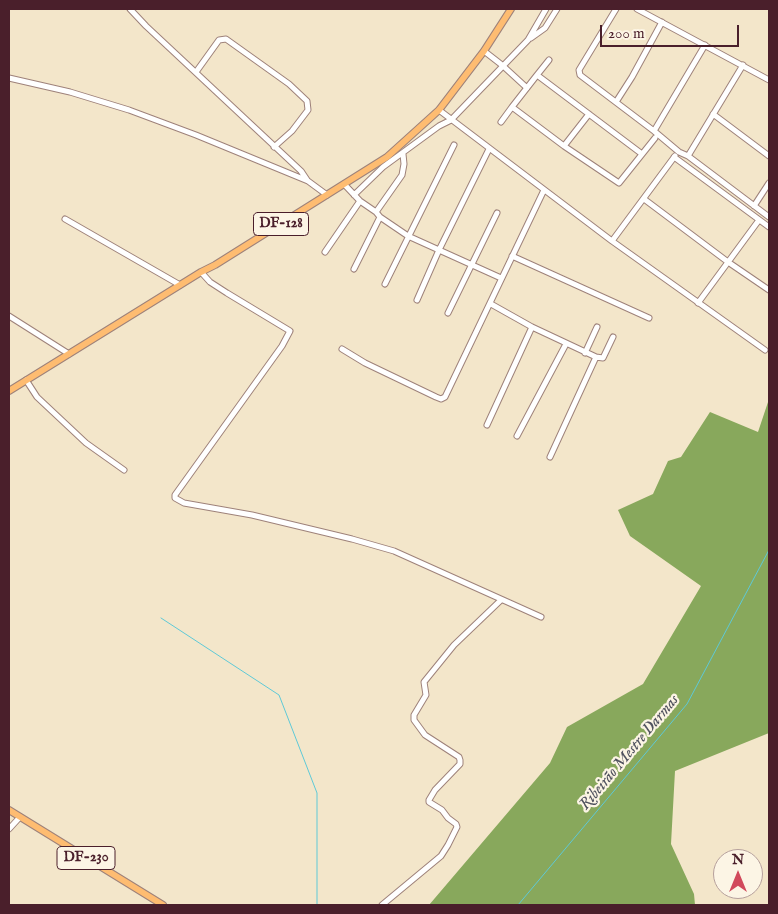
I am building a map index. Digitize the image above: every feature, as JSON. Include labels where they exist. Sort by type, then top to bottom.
[{"type":"main road","name":"DF-128","points":[[9,391],[387,157],[439,110],[484,51],[511,9]]},
{"type":"main road","name":"DF-230","points":[[9,810],[163,905]]},
{"type":"street","points":[[130,9],[300,171],[308,181]]},
{"type":"street","points":[[528,40],[546,9]]},
{"type":"street","points":[[354,195],[383,167],[439,126],[451,120],[502,65],[528,40],[545,28],[557,9]]},
{"type":"street","points":[[616,9],[578,73],[679,152],[688,156],[769,217]]},
{"type":"street","points":[[637,9],[769,80]]},
{"type":"street","points":[[616,102],[662,22]]},
{"type":"street","points":[[196,72],[219,40],[222,38],[226,39],[289,84],[307,101],[308,110],[292,131],[274,147]]},
{"type":"street","points":[[654,131],[705,45]]},
{"type":"street","points":[[484,51],[527,88]]},
{"type":"street","points":[[501,122],[549,60]]},
{"type":"street","points":[[688,156],[743,65]]},
{"type":"street","points":[[537,75],[642,154]]},
{"type":"street","points":[[9,78],[70,92],[129,110],[308,181],[327,195]]},
{"type":"street","points":[[512,107],[564,146],[619,183],[654,138]]},
{"type":"street","points":[[439,110],[612,241],[765,350]]},
{"type":"street","points":[[564,146],[589,114]]},
{"type":"street","points":[[713,114],[769,156]]},
{"type":"street","points":[[385,284],[454,145]]},
{"type":"street","points":[[417,300],[439,250],[489,149]]},
{"type":"street","points":[[612,241],[679,152]]},
{"type":"street","points":[[354,269],[378,214],[402,175],[403,154]]},
{"type":"street","points":[[674,157],[769,227]]},
{"type":"street","points":[[754,206],[769,183]]},
{"type":"street","points":[[344,184],[360,201],[408,236],[501,278]]},
{"type":"street","points":[[342,349],[365,363],[436,397],[445,397],[544,190]]},
{"type":"street","points":[[644,199],[769,290]]},
{"type":"street","points":[[325,252],[360,201]]},
{"type":"street","points":[[448,313],[497,213]]},
{"type":"street","points":[[65,219],[180,285]]},
{"type":"street","points":[[698,303],[759,220]]},
{"type":"street","points":[[512,256],[649,318]]},
{"type":"street","points":[[201,272],[210,282],[227,294],[290,331],[282,346],[174,495],[175,498],[184,503],[252,514],[394,551],[541,617]]},
{"type":"street","points":[[491,304],[532,327],[596,357],[603,358],[612,337]]},
{"type":"street","points":[[9,316],[69,354]]},
{"type":"street","points":[[487,425],[532,327]]},
{"type":"street","points":[[585,353],[597,327]]},
{"type":"street","points":[[517,436],[566,344]]},
{"type":"street","points":[[550,458],[596,357]]},
{"type":"street","points":[[26,380],[37,397],[86,443],[124,470]]},
{"type":"street","points":[[382,905],[441,856],[457,826],[442,810],[429,802],[435,790],[460,764],[460,760],[459,757],[425,735],[414,720],[414,716],[426,694],[424,682],[454,645],[501,600]]},
{"type":"street","points":[[9,829],[20,817]]},
{"type":"green space","points":[[769,399],[769,733],[675,771],[671,844],[694,894],[695,905],[429,905],[550,763],[567,727],[643,684],[701,586],[630,536],[618,510],[653,494],[668,461],[681,457],[710,412],[758,432]]},
{"type":"waterway","name":"Ribeirão Mestre Darmas","points":[[518,905],[687,704],[769,550]]},
{"type":"waterway","points":[[161,618],[279,695],[317,793],[317,905]]}]
